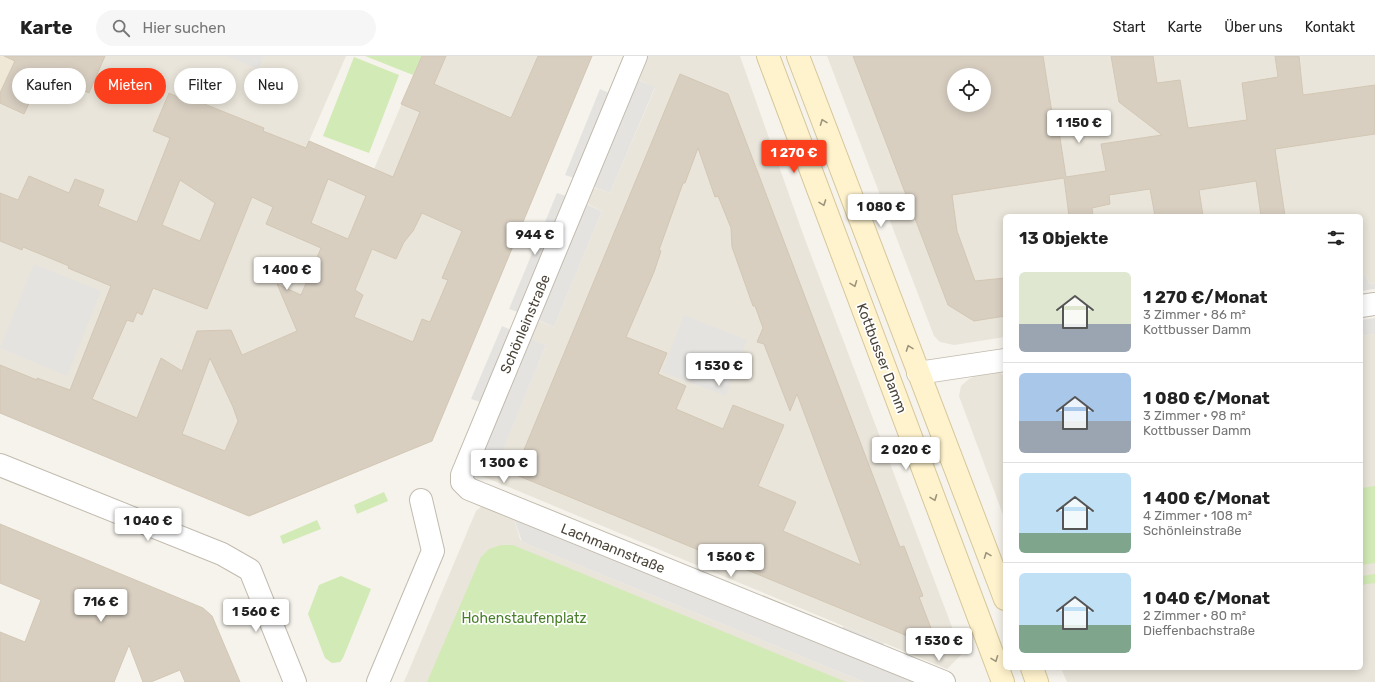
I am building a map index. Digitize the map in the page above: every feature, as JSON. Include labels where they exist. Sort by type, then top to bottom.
[{"type":"main road","name":"Kottbusser Damm","points":[[768,56],[1003,682]]},
{"type":"main road","name":"Kottbusser Damm","points":[[798,56],[1003,594]]},
{"type":"main road","points":[[1033,670],[1037,682]]},
{"type":"street","name":"Schönleinstraße","points":[[462,482],[462,475],[636,56]]},
{"type":"street","points":[[1363,306],[1375,304]]},
{"type":"street","points":[[918,373],[1003,360]]},
{"type":"street","points":[[0,466],[231,558],[250,570],[294,682]]},
{"type":"street","name":"Lachmannstraße","points":[[462,482],[469,489],[944,682]]},
{"type":"street","points":[[378,682],[432,551],[421,500]]},
{"type":"shaded area","points":[[0,56],[346,56],[309,141],[374,169],[422,56],[592,56],[432,441],[249,516],[0,413]]},
{"type":"shaded area","points":[[0,56],[16,56],[0,91]]},
{"type":"shaded area","points":[[226,56],[264,56],[258,68]]},
{"type":"shaded area","points":[[648,56],[740,56],[803,234],[960,648],[962,654],[947,669],[477,474],[477,467],[483,454],[499,459],[546,345],[532,339],[532,334],[539,321],[554,327],[602,211],[588,204],[593,189],[596,188],[610,193],[655,88],[639,80]]},
{"type":"shaded area","points":[[827,56],[1375,56],[1375,283],[1369,284],[1367,276],[1363,277],[1363,214],[1003,214],[1003,337],[954,345],[940,342],[934,336]]},
{"type":"shaded area","points":[[639,79],[640,81],[655,87],[610,193],[594,187]]},
{"type":"shaded area","points":[[600,89],[609,93],[574,178],[565,175]]},
{"type":"shaded area","points":[[557,193],[566,196],[518,312],[509,309]]},
{"type":"shaded area","points":[[586,204],[602,211],[554,327],[538,320]]},
{"type":"shaded area","points":[[34,264],[101,291],[67,376],[0,348]]},
{"type":"shaded area","points":[[1367,276],[1369,284],[1375,283],[1375,289],[1363,291],[1363,277]]},
{"type":"shaded area","points":[[684,315],[747,340],[726,396],[662,372]]},
{"type":"shaded area","points":[[1375,318],[1375,334],[1363,336],[1363,320]]},
{"type":"shaded area","points":[[502,326],[511,330],[480,402],[471,399]]},
{"type":"shaded area","points":[[1375,334],[1375,682],[1067,682],[1062,670],[1363,670],[1363,336]]},
{"type":"shaded area","points":[[530,338],[546,345],[499,460],[483,453]]},
{"type":"shaded area","points":[[998,372],[1003,375],[1003,515],[959,396],[961,386],[969,379],[977,375]]},
{"type":"shaded area","name":"Hohenstaufenplatz","points":[[487,506],[513,516],[522,542],[864,682],[404,682],[476,511],[481,507]]},
{"type":"shaded area","points":[[513,516],[918,682],[864,682],[522,542]]},
{"type":"shaded area","points":[[843,626],[884,643],[881,651],[840,634]]},
{"type":"green space","points":[[365,56],[422,56],[413,75]]},
{"type":"green space","points":[[354,57],[399,75],[369,153],[323,136]]},
{"type":"green space","points":[[1375,486],[1375,563],[1363,565],[1363,488]]},
{"type":"green space","points":[[384,492],[388,501],[357,514],[354,505]]},
{"type":"green space","points":[[317,520],[321,529],[283,544],[280,536]]},
{"type":"green space","name":"Hohenstaufenplatz","points":[[501,545],[513,545],[846,682],[427,682],[481,557],[489,549]]},
{"type":"green space","points":[[1375,574],[1375,583],[1363,585],[1363,576]]},
{"type":"green space","points":[[341,576],[371,589],[343,658],[340,662],[332,663],[325,658],[308,614],[319,585]]},
{"type":"building","points":[[4,56],[105,56],[100,68],[94,68],[94,81],[89,93],[86,92],[86,68],[12,68],[12,104],[29,104],[24,114],[0,103],[0,93],[15,61]]},
{"type":"building","points":[[422,56],[446,56],[434,84],[511,118],[538,56],[592,56],[432,441],[249,516],[0,413],[0,365],[37,380],[37,378],[70,390],[111,286],[68,268],[69,266],[23,247],[22,250],[0,241],[0,193],[18,200],[29,176],[69,193],[75,179],[104,190],[98,206],[137,222],[170,138],[153,131],[164,104],[166,104],[169,93],[174,95],[174,104],[204,104],[264,128],[263,131],[306,148],[309,141],[393,177],[420,112],[401,104]],"holes":[[[328,179],[366,196],[348,239],[311,223]],[[180,180],[215,203],[200,241],[162,225]],[[252,197],[273,207],[266,224],[321,248],[301,295],[277,284],[297,331],[242,355],[231,330],[197,331],[182,371],[161,358],[137,418],[92,399],[127,320],[133,322],[137,312],[142,315],[153,288],[207,309]],[[422,213],[462,231],[442,278],[448,280],[430,322],[422,319],[413,342],[354,317],[363,295],[355,290],[372,249],[396,259],[404,242],[413,231]],[[210,358],[238,421],[225,451],[182,434]]]},
{"type":"building","points":[[853,56],[1043,56],[1052,113],[1056,112],[1066,177],[1106,171],[1101,144],[1162,135],[1119,102],[1111,56],[1153,56],[1157,83],[1180,80],[1188,128],[1247,120],[1242,83],[1278,77],[1275,56],[1299,56],[1303,95],[1375,85],[1375,134],[1275,149],[1285,214],[1261,214],[1256,181],[1199,190],[1203,214],[1155,214],[1150,189],[1109,195],[1110,204],[1092,208],[1093,214],[1069,214],[1064,178],[952,195],[957,231],[975,281],[1003,278],[1003,316],[974,321],[948,305]]},
{"type":"building","points":[[680,74],[728,94],[900,547],[904,546],[923,596],[919,597],[939,649],[514,474]],"holes":[[[698,148],[715,197],[718,196],[731,228],[732,247],[753,306],[755,306],[763,328],[757,342],[764,344],[790,411],[797,394],[861,565],[783,531],[796,502],[758,486],[784,425],[733,405],[723,429],[676,409],[686,386],[658,374],[667,353],[626,337],[654,272],[661,251],[659,250],[683,183],[685,183]]]},
{"type":"building","points":[[0,524],[203,608],[212,616],[240,682],[185,682],[180,670],[151,682],[143,682],[129,645],[114,682],[0,682],[0,632],[25,642],[41,600],[0,583]]}]
